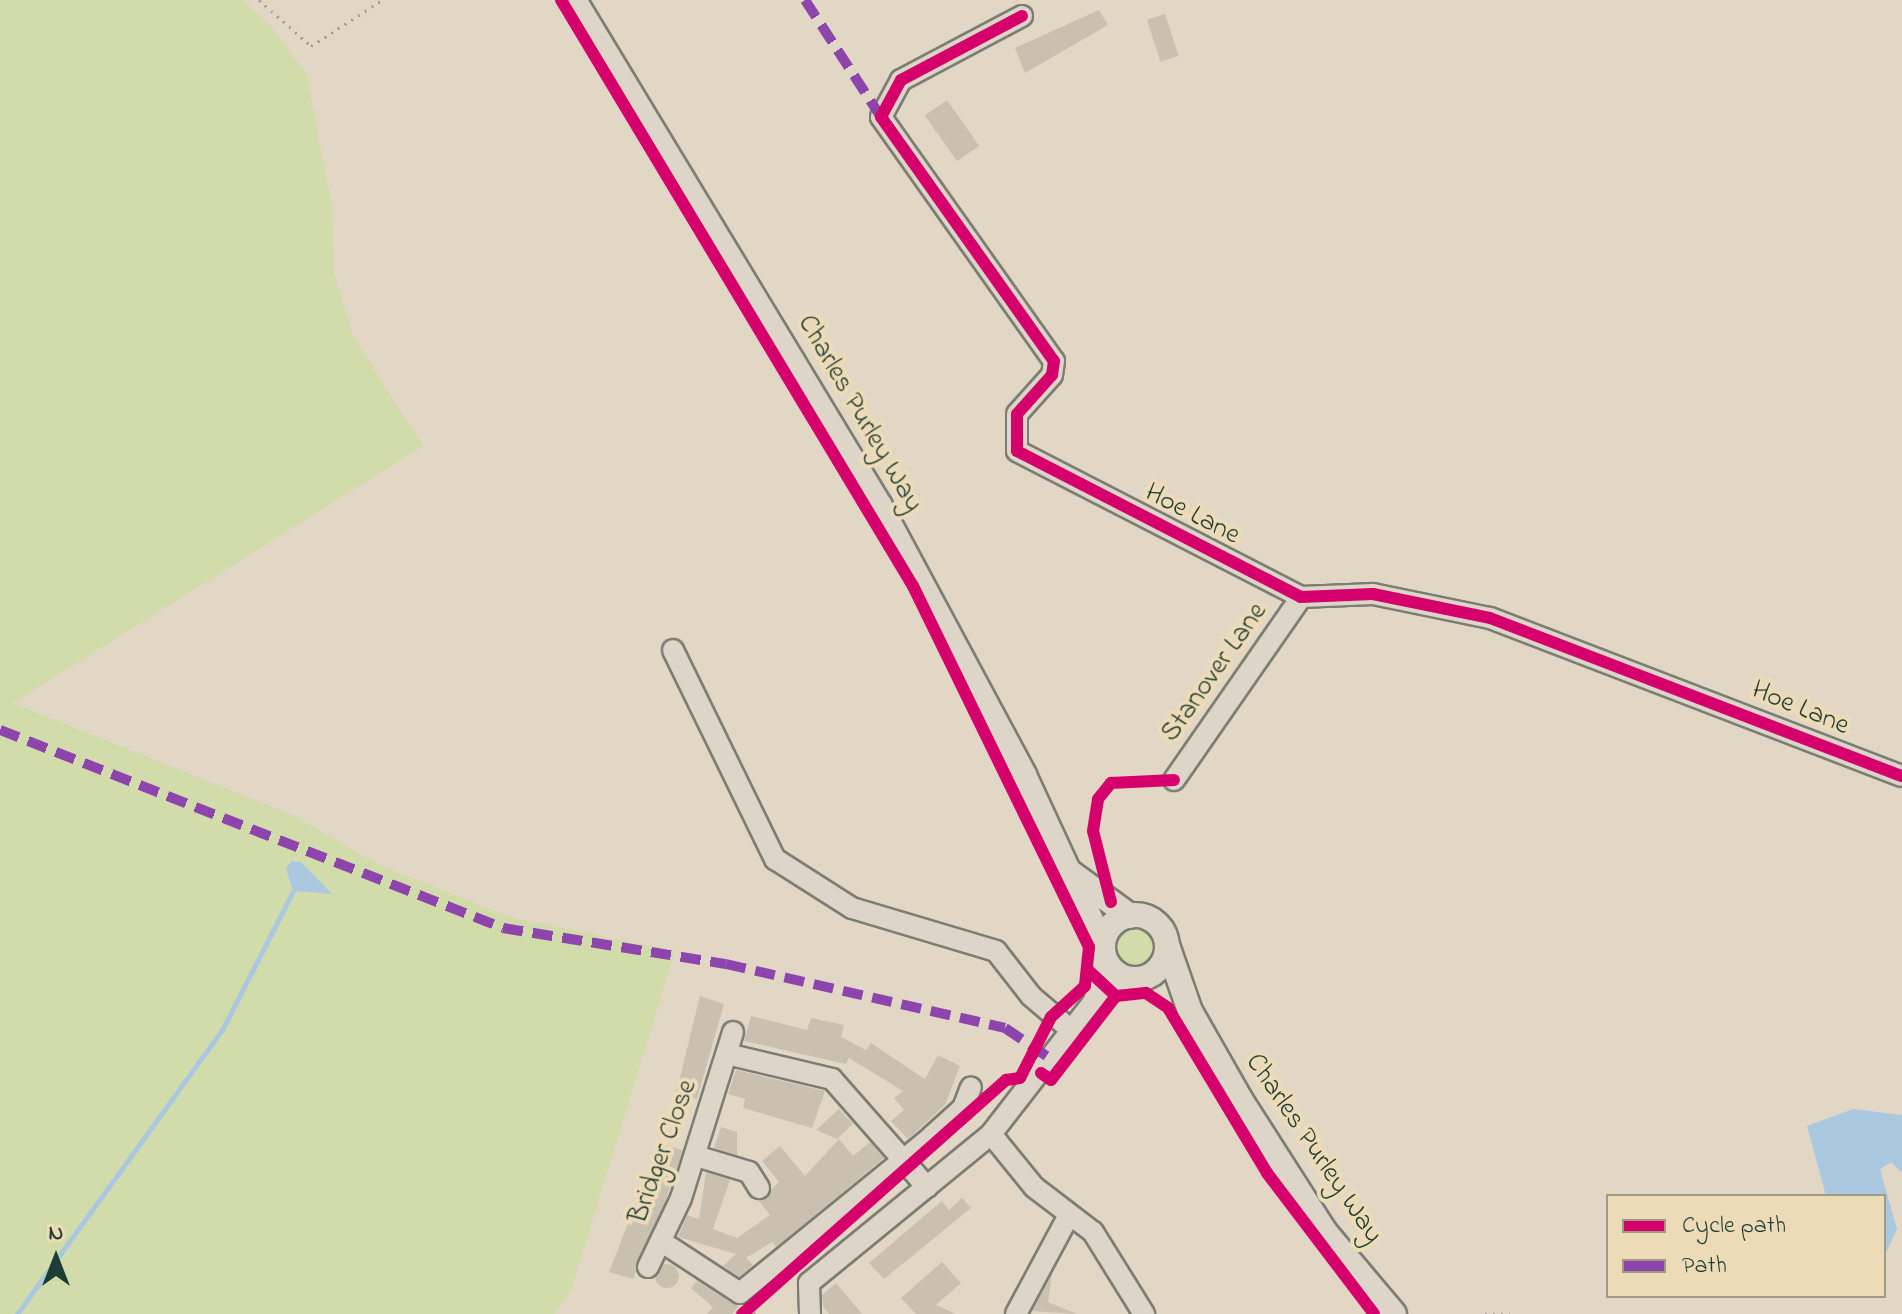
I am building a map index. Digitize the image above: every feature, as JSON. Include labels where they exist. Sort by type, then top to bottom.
[{"type":"main road","name":"Charles Purley Way","points":[[574,0],[880,506],[1069,872],[1104,951]]},
{"type":"main road","name":"Charles Purley Way","points":[[1069,872],[1130,916]]},
{"type":"main road","points":[[1130,916],[1159,926],[1167,945],[1162,965],[1138,978],[1104,951],[1112,926],[1130,916]]},
{"type":"main road","name":"Charles Purley Way","points":[[1167,945],[1190,1011],[1325,1232],[1394,1314]]},
{"type":"main road","name":"Charles Purley Way","points":[[1138,978],[1190,1011]]},
{"type":"street","name":"Hoe Lane","points":[[1022,16],[901,80],[881,117],[1054,361],[1052,375],[1017,414],[1017,451],[1301,597],[1373,594],[1490,618],[1902,776]]},
{"type":"street","name":"Stanover Lane","points":[[1174,780],[1301,597]]},
{"type":"street","points":[[673,650],[775,859],[852,908],[996,951],[1031,996],[1071,1030]]},
{"type":"street","points":[[1094,1001],[1104,951]]},
{"type":"street","points":[[810,1314],[809,1283],[991,1134],[1094,1001],[1138,978]]},
{"type":"street","name":"Bridger Close","points":[[648,1267],[662,1242],[696,1156],[733,1032]]},
{"type":"street","name":"Bridger Close","points":[[727,1054],[832,1079],[927,1187]]},
{"type":"street","points":[[662,1242],[740,1293],[963,1108],[971,1087]]},
{"type":"street","points":[[991,1134],[1034,1187],[1093,1232],[1141,1313]]},
{"type":"street","points":[[696,1156],[749,1172],[759,1188]]},
{"type":"street","points":[[1016,1314],[1069,1215]]},
{"type":"path","points":[[259,0],[311,46],[382,0]]},
{"type":"path","points":[[742,1314],[759,1297]]},
{"type":"path","points":[[1485,1314],[1510,1314]]},
{"type":"green space","points":[[0,0],[243,0],[271,26],[306,73],[332,207],[334,273],[353,336],[423,446],[13,703],[297,817],[377,864],[512,918],[675,951],[570,1293],[554,1314],[0,1314]]},
{"type":"green space","points":[[1135,928],[1149,934],[1155,948],[1149,962],[1135,968],[1121,962],[1115,948],[1121,934]]},
{"type":"water","points":[[291,861],[301,862],[332,894],[293,891],[286,869]]},
{"type":"water","points":[[1853,1109],[1902,1115],[1902,1173],[1891,1162],[1880,1169],[1897,1229],[1886,1253],[1886,1194],[1825,1194],[1807,1126]]},
{"type":"building","points":[[1099,10],[1108,25],[1025,73],[1015,48]]},
{"type":"building","points":[[1165,14],[1179,56],[1161,62],[1147,20]]},
{"type":"building","points":[[947,100],[979,146],[957,161],[925,115]]},
{"type":"building","points":[[700,996],[724,1004],[697,1099],[676,1094]]},
{"type":"building","points":[[751,1016],[807,1030],[811,1018],[844,1025],[841,1037],[866,1050],[871,1043],[925,1079],[938,1055],[960,1066],[945,1105],[908,1139],[891,1121],[904,1110],[894,1098],[903,1091],[849,1058],[846,1064],[744,1041]]},
{"type":"building","points":[[736,1070],[825,1091],[812,1128],[743,1108],[745,1099],[728,1094]]},
{"type":"building","points":[[839,1109],[853,1124],[837,1139],[816,1130]]},
{"type":"building","points":[[721,1127],[737,1132],[737,1155],[714,1148]]},
{"type":"building","points":[[839,1139],[853,1156],[870,1142],[884,1158],[776,1247],[772,1242],[746,1258],[753,1265],[739,1277],[723,1266],[736,1254],[678,1237],[687,1215],[699,1219],[706,1172],[730,1180],[713,1229],[737,1238],[770,1215],[759,1201],[779,1182],[762,1161],[780,1146],[805,1176]]},
{"type":"building","points":[[659,1144],[683,1150],[633,1279],[609,1272]]},
{"type":"building","points":[[962,1198],[971,1208],[884,1279],[869,1263],[942,1201],[949,1210]]},
{"type":"building","points":[[942,1262],[961,1283],[936,1305],[956,1314],[916,1314],[901,1298]]},
{"type":"building","points":[[667,1264],[675,1268],[679,1276],[675,1284],[667,1288],[659,1284],[655,1276],[659,1268]]},
{"type":"building","points":[[1052,1274],[1048,1302],[1077,1314],[1032,1311]]},
{"type":"building","points":[[697,1281],[739,1306],[732,1314],[707,1314],[713,1307],[691,1288]]},
{"type":"building","points":[[836,1283],[862,1314],[829,1314],[823,1306],[822,1295]]},
{"type":"waterway","points":[[17,1314],[222,1030],[293,891]]},
{"type":"marked path","points":[[805,0],[881,117]]},
{"type":"marked path","points":[[0,730],[503,928],[726,964],[1005,1028],[1051,1059]]},
{"type":"cycle path","points":[[561,0],[913,586],[1089,947],[1085,986],[1051,1017],[1020,1078],[1006,1080],[742,1314]]},
{"type":"cycle path","points":[[1022,16],[901,80],[881,117],[1054,361],[1052,375],[1017,414],[1017,451],[1301,597],[1373,594],[1490,618],[1902,776]]},
{"type":"cycle path","points":[[1111,902],[1093,831],[1098,799],[1111,783],[1174,780]]},
{"type":"cycle path","points":[[1089,971],[1116,996],[1146,993],[1168,1008],[1267,1173],[1374,1314]]},
{"type":"cycle path","points":[[1041,1073],[1051,1080],[1116,996]]}]
